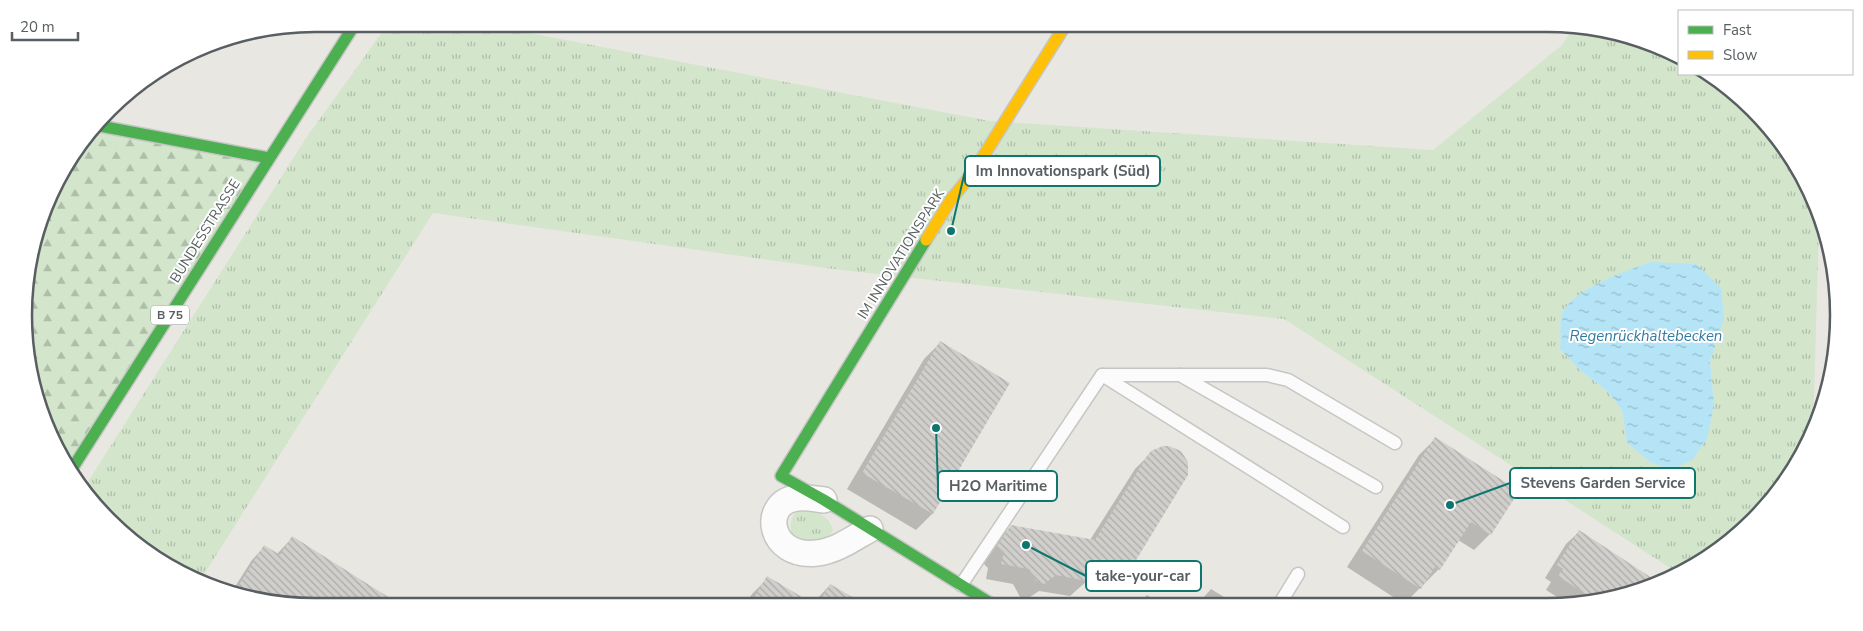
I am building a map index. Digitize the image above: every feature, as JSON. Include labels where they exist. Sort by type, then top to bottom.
[{"type":"street","name":"B 75","points":[[269,158],[349,33]]},
{"type":"street","name":"IM INNOVATIONSPARK","points":[[824,500],[781,476],[950,201],[974,171],[1060,33]]},
{"type":"street","points":[[105,127],[269,158]]},
{"type":"street","name":"BUNDESSTRASSE","points":[[75,465],[269,158]]},
{"type":"street","points":[[870,529],[845,543],[818,553],[802,553],[788,549],[778,540],[774,530],[774,520],[777,509],[786,502],[796,498],[824,500],[982,598]]},
{"type":"lane","points":[[1102,375],[1266,375],[1288,380],[1395,443]]},
{"type":"lane","points":[[1102,375],[1343,526]]},
{"type":"lane","points":[[961,585],[1102,375]]},
{"type":"lane","points":[[1180,375],[1376,487]]},
{"type":"lane","points":[[1283,598],[1298,574]]},
{"type":"green space","points":[[382,33],[529,33],[990,121],[1433,150],[1562,45],[1570,33],[1584,35],[1621,42],[1656,54],[1678,64],[1678,75],[1697,75],[1720,91],[1748,115],[1783,158],[1809,207],[1819,235],[1814,410],[1809,424],[1783,473],[1748,516],[1705,551],[1672,569],[1284,319],[841,270],[433,213],[203,575],[174,561],[143,540],[115,516],[87,483],[306,138]],"holes":[[[1650,262],[1724,318],[1710,362],[1714,404],[1650,462],[1627,443],[1622,410],[1607,391],[1580,370],[1560,349],[1562,314],[1568,305],[1588,289]]]},
{"type":"green space","points":[[103,129],[269,158],[75,465],[54,424],[42,389],[35,352],[32,316],[35,279],[42,242],[54,207],[80,158]]},
{"type":"green space","points":[[807,508],[829,522],[833,530],[830,534],[821,539],[811,541],[795,540],[791,529],[792,519],[796,511]]},
{"type":"water","name":"Regenrückhaltebecken","points":[[1650,262],[1696,264],[1721,288],[1724,318],[1710,362],[1714,404],[1707,439],[1692,460],[1671,470],[1650,462],[1627,443],[1622,410],[1607,391],[1580,370],[1560,349],[1561,318],[1568,305],[1588,289],[1601,282]]},
{"type":"building","points":[[940,341],[1010,383],[933,514],[862,473]]},
{"type":"building","points":[[1435,437],[1519,491],[1491,535],[1471,522],[1440,570],[1435,567],[1421,589],[1362,551]]},
{"type":"building","points":[[1163,446],[1169,446],[1181,451],[1188,462],[1188,475],[1130,570],[1104,565],[1087,581],[1056,575],[1044,584],[1036,581],[1029,569],[1001,564],[1004,552],[997,546],[1011,525],[1095,540],[1147,456],[1151,451]]},
{"type":"building","points":[[1579,530],[1652,578],[1603,593],[1597,590],[1594,594],[1588,595],[1558,576],[1563,569],[1557,565]]},
{"type":"building","points":[[292,536],[390,598],[297,598],[260,593],[237,587],[264,545],[280,555]]},
{"type":"building","points":[[767,576],[804,598],[754,598]]},
{"type":"building","points":[[830,584],[854,598],[822,598]]},
{"type":"traffic: fast","points":[[75,465],[349,33]]},
{"type":"traffic: fast","points":[[105,127],[269,158]]},
{"type":"traffic: fast","points":[[926,240],[781,476],[824,500],[982,598]]},
{"type":"traffic: slow","points":[[926,240],[950,201],[974,171],[1060,33]]},
{"type":"place","name":"Im Innovationspark (Süd)","points":[[951,231]]},
{"type":"place","name":"H2O Maritime","points":[[936,428]]},
{"type":"place","name":"Stevens Garden Service","points":[[1450,505]]},
{"type":"place","name":"take-your-car","points":[[1026,545]]}]
